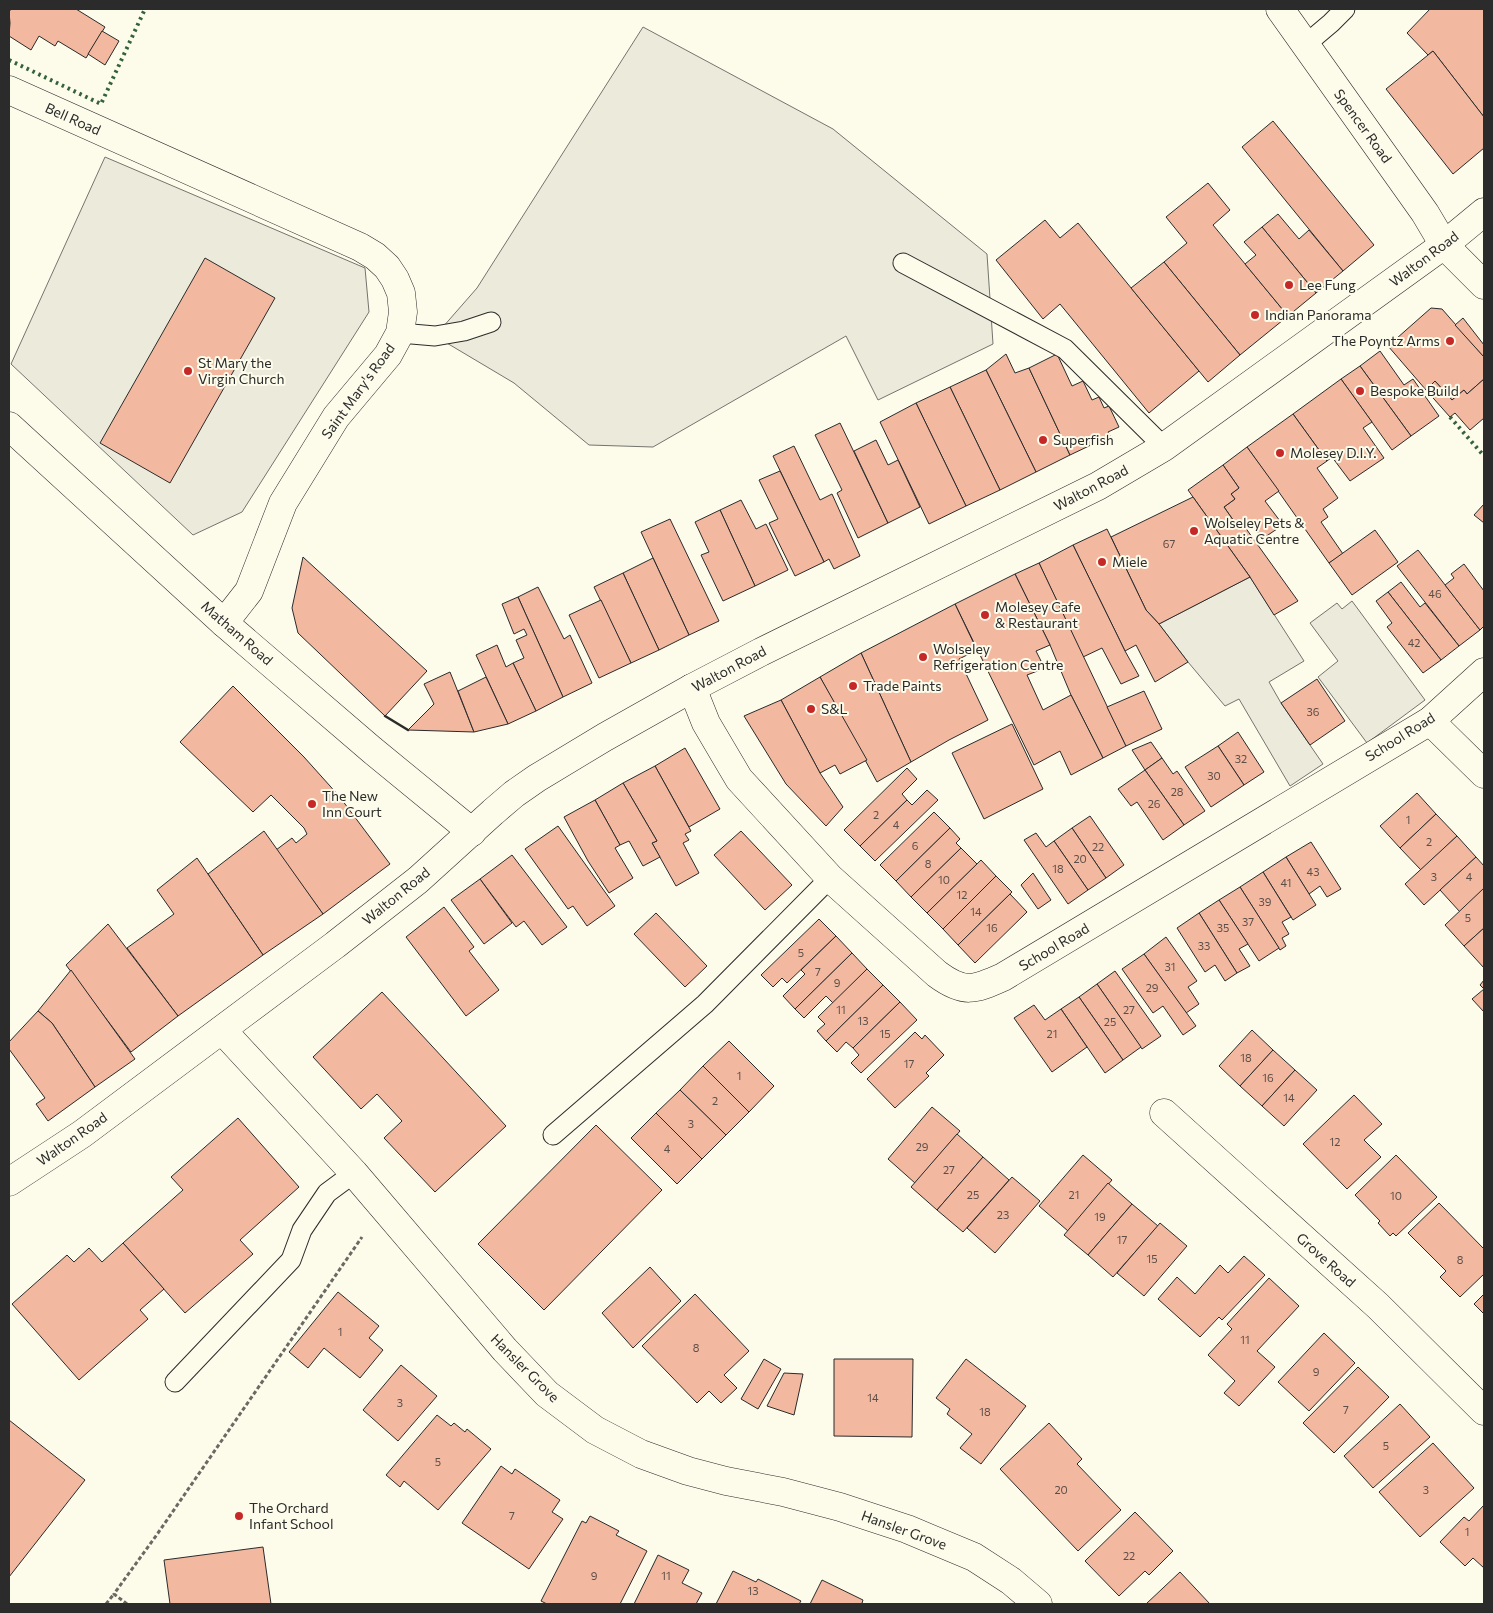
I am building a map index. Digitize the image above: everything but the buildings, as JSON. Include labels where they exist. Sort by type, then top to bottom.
[{"type":"street","name":"Spencer Road","points":[[1280,9],[1425,213],[1444,245],[1484,285]]},
{"type":"street","name":"Bell Road","points":[[9,90],[138,147]]},
{"type":"street","name":"Saint Mary's Road","points":[[138,147],[319,228],[375,256],[387,267],[401,293],[404,312],[400,332],[388,355],[336,417],[283,503],[249,591],[224,623]]},
{"type":"street","name":"Walton Road","points":[[9,1182],[82,1134],[222,1030],[418,880],[514,794],[537,778],[596,742],[692,688],[1098,486],[1164,447],[1444,245],[1484,212]]},
{"type":"street","name":"Matham Road","points":[[9,426],[224,623],[372,750],[472,832]]},
{"type":"street","name":"School Road","points":[[692,688],[706,723],[740,779],[830,878],[949,983],[959,988],[970,988],[983,986],[1003,977],[1430,721],[1484,672]]},
{"type":"street","points":[[1430,721],[1484,774]]},
{"type":"street","name":"Hansler Grove","points":[[222,1030],[354,1173],[505,1350],[547,1394],[595,1430],[641,1454],[688,1471],[840,1507],[907,1529],[974,1557],[1011,1581],[1038,1604]]},
{"type":"street","name":"Grove Road","points":[[1164,1113],[1378,1306],[1484,1411]]},
{"type":"lane","points":[[1305,45],[1345,9]]},
{"type":"lane","points":[[903,263],[1065,349],[1164,447]]},
{"type":"lane","points":[[400,332],[435,336],[464,331],[491,322]]},
{"type":"lane","points":[[553,1135],[705,1004],[830,878]]},
{"type":"lane","points":[[175,1382],[291,1260],[302,1230],[326,1193],[354,1173]]},
{"type":"path","points":[[106,1604],[158,1533],[359,1240],[388,1214]]},
{"type":"path","points":[[114,1594],[127,1604]]},
{"type":"shaded area","points":[[643,27],[833,129],[987,254],[993,344],[878,400],[846,336],[653,447],[589,445],[514,383],[435,336],[477,288]]},
{"type":"shaded area","points":[[105,157],[365,268],[369,312],[242,512],[193,535],[11,364]]},
{"type":"shaded area","points":[[1250,577],[1304,661],[1269,682],[1281,703],[1323,764],[1290,786],[1239,699],[1225,706],[1159,624]]},
{"type":"shaded area","points":[[1352,601],[1425,700],[1367,743],[1318,677],[1338,661],[1310,623],[1337,603],[1342,609]]},
{"type":"hedge","points":[[9,60],[101,104],[145,9]]},
{"type":"hedge","points":[[1450,417],[1484,456]]},
{"type":"wall","points":[[385,716],[408,730]]},
{"type":"place","name":"Lee Fung","points":[[1289,285]]},
{"type":"place","name":"Indian Panorama","points":[[1255,315]]},
{"type":"place","name":"The Poyntz Arms","points":[[1450,341]]},
{"type":"place","name":"St Mary the Virgin Church","points":[[188,371]]},
{"type":"place","name":"Bespoke Build","points":[[1360,391]]},
{"type":"place","name":"Superfish","points":[[1043,440]]},
{"type":"place","name":"Molesey D.I.Y.","points":[[1280,453]]},
{"type":"place","name":"Wolseley Pets & Aquatic Centre","points":[[1194,531]]},
{"type":"place","name":"Miele","points":[[1102,562]]},
{"type":"place","name":"Molesey Cafe & Restaurant","points":[[985,615]]},
{"type":"place","name":"Wolseley Refrigeration Centre","points":[[923,657]]},
{"type":"place","name":"Trade Paints","points":[[853,686]]},
{"type":"place","name":"S&L","points":[[811,709]]},
{"type":"place","name":"The New Inn Court","points":[[312,804]]},
{"type":"place","name":"The Orchard Infant School","points":[[239,1516]]}]
